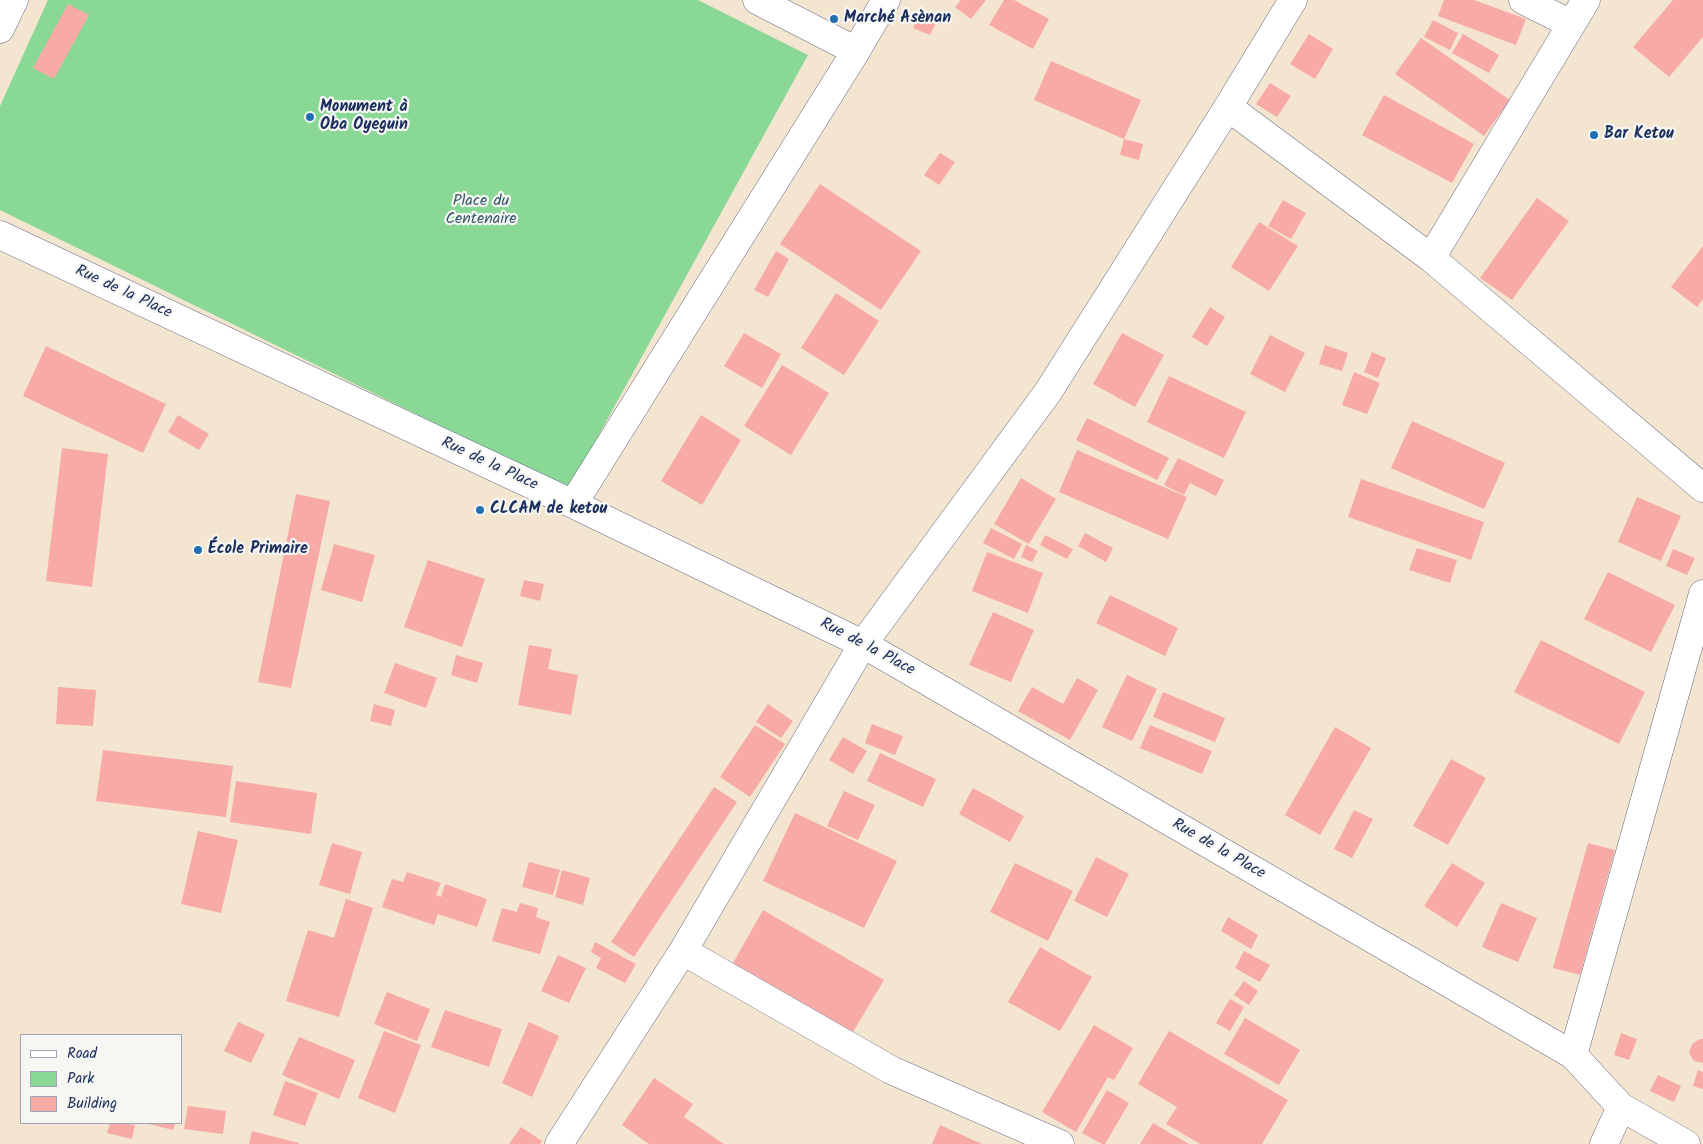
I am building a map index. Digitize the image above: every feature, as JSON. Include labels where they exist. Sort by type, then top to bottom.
[{"type":"street","points":[[0,29],[14,0]]},
{"type":"street","points":[[757,0],[856,51]]},
{"type":"street","points":[[573,504],[886,0]]},
{"type":"street","points":[[559,1144],[683,952],[864,644],[1048,392],[1228,107],[1293,0]]},
{"type":"street","points":[[1523,0],[1571,24]]},
{"type":"street","points":[[1431,258],[1586,0]]},
{"type":"street","points":[[1228,107],[1431,258],[1703,488]]},
{"type":"street","name":"Rue de la Place","points":[[0,235],[573,504],[864,644],[1573,1056],[1621,1108],[1686,1144]]},
{"type":"street","points":[[1573,1056],[1703,594]]},
{"type":"street","points":[[683,952],[891,1070],[1060,1144]]},
{"type":"street","points":[[1604,1144],[1621,1108]]},
{"type":"green space","name":"Place du Centenaire","points":[[48,0],[698,0],[808,55],[569,489],[0,210],[0,106]]},
{"type":"building","points":[[961,0],[986,0],[971,19],[955,7]]},
{"type":"building","points":[[1004,0],[1014,0],[1049,19],[1033,49],[989,25]]},
{"type":"building","points":[[1444,0],[1474,0],[1526,19],[1516,45],[1438,16]]},
{"type":"building","points":[[1673,0],[1703,0],[1703,37],[1669,77],[1633,47]]},
{"type":"building","points":[[68,4],[89,15],[54,79],[33,68]]},
{"type":"building","points":[[920,14],[937,21],[930,35],[913,28]]},
{"type":"building","points":[[1433,20],[1458,33],[1450,50],[1424,37]]},
{"type":"building","points":[[1309,34],[1333,49],[1315,79],[1290,64]]},
{"type":"building","points":[[1463,34],[1499,55],[1489,73],[1452,53]]},
{"type":"building","points":[[1421,38],[1510,100],[1484,136],[1395,74]]},
{"type":"building","points":[[1051,61],[1141,100],[1124,139],[1034,100]]},
{"type":"building","points":[[1270,83],[1291,96],[1277,117],[1256,104]]},
{"type":"building","points":[[1384,95],[1474,144],[1452,183],[1362,135]]},
{"type":"building","points":[[1124,139],[1143,144],[1139,160],[1120,155]]},
{"type":"building","points":[[940,153],[955,162],[939,185],[924,175]]},
{"type":"building","points":[[820,184],[921,251],[881,310],[780,244]]},
{"type":"building","points":[[1537,198],[1569,221],[1512,300],[1480,278]]},
{"type":"building","points":[[1283,200],[1306,213],[1291,239],[1268,226]]},
{"type":"building","points":[[1259,222],[1298,246],[1269,291],[1231,267]]},
{"type":"building","points":[[1703,246],[1703,299],[1697,307],[1671,287]]},
{"type":"building","points":[[776,251],[789,259],[768,297],[754,290]]},
{"type":"building","points":[[836,293],[879,321],[844,375],[801,348]]},
{"type":"building","points":[[1210,307],[1225,317],[1207,346],[1192,337]]},
{"type":"building","points":[[744,333],[781,354],[762,388],[724,366]]},
{"type":"building","points":[[1122,333],[1164,355],[1135,407],[1093,384]]},
{"type":"building","points":[[1270,335],[1305,353],[1285,392],[1250,374]]},
{"type":"building","points":[[1325,345],[1348,353],[1342,371],[1319,364]]},
{"type":"building","points":[[46,346],[166,404],[143,453],[23,396]]},
{"type":"building","points":[[1372,352],[1386,358],[1378,378],[1364,372]]},
{"type":"building","points":[[782,365],[829,393],[791,455],[744,426]]},
{"type":"building","points":[[1354,372],[1380,383],[1367,414],[1342,405]]},
{"type":"building","points":[[1169,376],[1246,412],[1224,458],[1147,422]]},
{"type":"building","points":[[178,415],[209,434],[199,450],[168,432]]},
{"type":"building","points":[[701,415],[741,440],[702,505],[661,481]]},
{"type":"building","points":[[1087,418],[1169,458],[1157,480],[1076,440]]},
{"type":"building","points":[[1412,421],[1505,463],[1484,509],[1391,468]]},
{"type":"building","points":[[62,448],[108,454],[92,587],[46,581]]},
{"type":"building","points":[[1077,450],[1187,497],[1168,539],[1059,492]]},
{"type":"building","points":[[1178,458],[1224,480],[1216,496],[1190,483],[1184,495],[1164,485]]},
{"type":"building","points":[[1021,478],[1056,499],[1029,544],[994,524]]},
{"type":"building","points":[[1361,479],[1484,522],[1471,560],[1348,517]]},
{"type":"building","points":[[296,494],[330,501],[291,688],[258,682]]},
{"type":"building","points":[[1637,497],[1681,516],[1661,561],[1618,542]]},
{"type":"building","points":[[991,528],[1022,544],[1014,559],[983,543]]},
{"type":"building","points":[[1085,533],[1113,548],[1106,562],[1078,546]]},
{"type":"building","points":[[1045,535],[1073,549],[1067,559],[1040,545]]},
{"type":"building","points":[[334,544],[375,555],[362,602],[321,590]]},
{"type":"building","points":[[1026,545],[1038,551],[1032,562],[1021,557]]},
{"type":"building","points":[[1417,548],[1457,560],[1450,583],[1409,570]]},
{"type":"building","points":[[1673,549],[1695,558],[1687,575],[1666,566]]},
{"type":"building","points":[[987,552],[1043,573],[1028,613],[972,591]]},
{"type":"building","points":[[428,560],[485,579],[462,647],[404,627]]},
{"type":"building","points":[[1608,572],[1675,605],[1651,652],[1584,619]]},
{"type":"building","points":[[524,580],[544,584],[540,601],[520,596]]},
{"type":"building","points":[[1110,595],[1178,628],[1165,656],[1096,623]]},
{"type":"building","points":[[993,612],[1034,630],[1011,682],[969,665]]},
{"type":"building","points":[[1541,640],[1645,692],[1619,744],[1514,692]]},
{"type":"building","points":[[529,645],[552,649],[548,669],[578,675],[571,715],[518,705]]},
{"type":"building","points":[[456,655],[483,663],[477,683],[451,675]]},
{"type":"building","points":[[395,663],[437,678],[426,708],[384,693]]},
{"type":"building","points":[[1127,675],[1157,689],[1132,741],[1102,727]]},
{"type":"building","points":[[1077,678],[1098,690],[1070,740],[1018,711],[1032,687],[1063,704]]},
{"type":"building","points":[[58,687],[96,690],[93,726],[56,724]]},
{"type":"building","points":[[1163,692],[1225,718],[1215,742],[1153,717]]},
{"type":"building","points":[[374,704],[395,710],[391,726],[370,721]]},
{"type":"building","points":[[768,704],[793,721],[781,738],[756,722]]},
{"type":"building","points":[[872,724],[903,736],[895,755],[865,743]]},
{"type":"building","points":[[755,725],[785,744],[750,797],[720,777]]},
{"type":"building","points":[[1150,725],[1212,751],[1202,774],[1140,748]]},
{"type":"building","points":[[1335,727],[1371,748],[1320,835],[1285,815]]},
{"type":"building","points":[[843,737],[867,751],[853,774],[829,760]]},
{"type":"building","points":[[103,750],[233,766],[226,817],[96,801]]},
{"type":"building","points":[[880,753],[936,779],[923,807],[867,781]]},
{"type":"building","points":[[1451,759],[1486,778],[1448,845],[1413,826]]},
{"type":"building","points":[[236,781],[317,793],[311,834],[230,822]]},
{"type":"building","points":[[714,787],[737,802],[634,957],[611,942]]},
{"type":"building","points":[[973,788],[1024,816],[1010,842],[959,814]]},
{"type":"building","points":[[844,791],[875,805],[858,840],[827,826]]},
{"type":"building","points":[[1354,810],[1373,819],[1352,858],[1334,849]]},
{"type":"building","points":[[795,813],[897,861],[864,928],[763,881]]},
{"type":"building","points":[[198,831],[238,840],[221,913],[181,904]]},
{"type":"building","points":[[332,843],[362,852],[350,894],[319,885]]},
{"type":"building","points":[[1588,843],[1615,850],[1580,975],[1553,968]]},
{"type":"building","points":[[1096,857],[1129,874],[1107,917],[1074,901]]},
{"type":"building","points":[[529,862],[560,870],[553,895],[522,887]]},
{"type":"building","points":[[1015,863],[1073,891],[1048,941],[990,912]]},
{"type":"building","points":[[1452,863],[1485,883],[1457,927],[1424,906]]},
{"type":"building","points":[[562,870],[590,878],[583,905],[555,897]]},
{"type":"building","points":[[407,872],[441,883],[436,895],[441,897],[445,884],[487,899],[477,927],[438,914],[434,925],[382,907],[392,879],[403,882]]},
{"type":"building","points":[[346,899],[373,908],[339,1017],[286,1001],[308,930],[334,938]]},
{"type":"building","points":[[520,903],[538,908],[536,917],[550,922],[540,954],[492,941],[502,908],[517,912]]},
{"type":"building","points":[[1501,903],[1537,918],[1518,962],[1482,947]]},
{"type":"building","points":[[763,910],[884,980],[853,1032],[733,963]]},
{"type":"building","points":[[1228,917],[1258,935],[1251,949],[1221,931]]},
{"type":"building","points":[[595,942],[636,964],[625,983],[596,968],[601,958],[591,952]]},
{"type":"building","points":[[1040,947],[1092,977],[1060,1031],[1008,1002]]},
{"type":"building","points":[[1244,951],[1270,965],[1260,982],[1235,968]]},
{"type":"building","points":[[558,955],[586,968],[569,1003],[541,991]]},
{"type":"building","points":[[1244,981],[1258,991],[1249,1005],[1234,995]]},
{"type":"building","points":[[387,992],[430,1009],[417,1041],[374,1024]]},
{"type":"building","points":[[1230,999],[1244,1007],[1230,1031],[1216,1023]]},
{"type":"building","points":[[445,1010],[502,1029],[489,1067],[431,1047]]},
{"type":"building","points":[[1245,1018],[1300,1050],[1279,1085],[1224,1054]]},
{"type":"building","points":[[238,1022],[265,1034],[251,1063],[224,1051]]},
{"type":"building","points":[[529,1022],[559,1036],[532,1097],[502,1083]]},
{"type":"building","points":[[1094,1025],[1133,1048],[1114,1080],[1108,1077],[1076,1132],[1042,1112]]},
{"type":"building","points":[[384,1031],[421,1045],[395,1113],[358,1098]]},
{"type":"building","points":[[1169,1031],[1288,1100],[1262,1144],[1200,1144],[1166,1124],[1177,1107],[1138,1084]]},
{"type":"building","points":[[1621,1033],[1637,1039],[1629,1060],[1614,1055]]},
{"type":"building","points":[[299,1037],[355,1060],[339,1099],[282,1075]]},
{"type":"building","points":[[1703,1039],[1703,1063],[1694,1061],[1689,1053],[1692,1044]]},
{"type":"building","points":[[1698,1070],[1703,1072],[1703,1089],[1693,1086]]},
{"type":"building","points":[[1658,1075],[1681,1086],[1674,1102],[1650,1091]]},
{"type":"building","points":[[654,1078],[693,1104],[684,1117],[724,1144],[649,1144],[622,1125]]},
{"type":"building","points":[[285,1081],[318,1093],[305,1126],[273,1115]]},
{"type":"building","points":[[1107,1090],[1129,1103],[1105,1144],[1102,1144],[1082,1133]]},
{"type":"building","points":[[188,1106],[226,1111],[223,1134],[184,1129]]},
{"type":"building","points":[[1153,1123],[1189,1144],[1140,1144]]},
{"type":"building","points":[[110,1124],[135,1125],[132,1139],[107,1133]]},
{"type":"building","points":[[149,1124],[175,1124],[173,1130]]},
{"type":"building","points":[[940,1125],[982,1144],[932,1144]]},
{"type":"building","points":[[521,1127],[542,1141],[540,1144],[509,1144]]},
{"type":"building","points":[[252,1131],[299,1143],[299,1144],[249,1144]]},
{"type":"place","name":"Marché Asènan","points":[[834,19]]},
{"type":"place","name":"Monument à Oba Oyeguin","points":[[310,117]]},
{"type":"place","name":"Bar Ketou","points":[[1594,135]]},
{"type":"place","name":"CLCAM de ketou","points":[[480,510]]},
{"type":"place","name":"École Primaire","points":[[198,550]]}]
